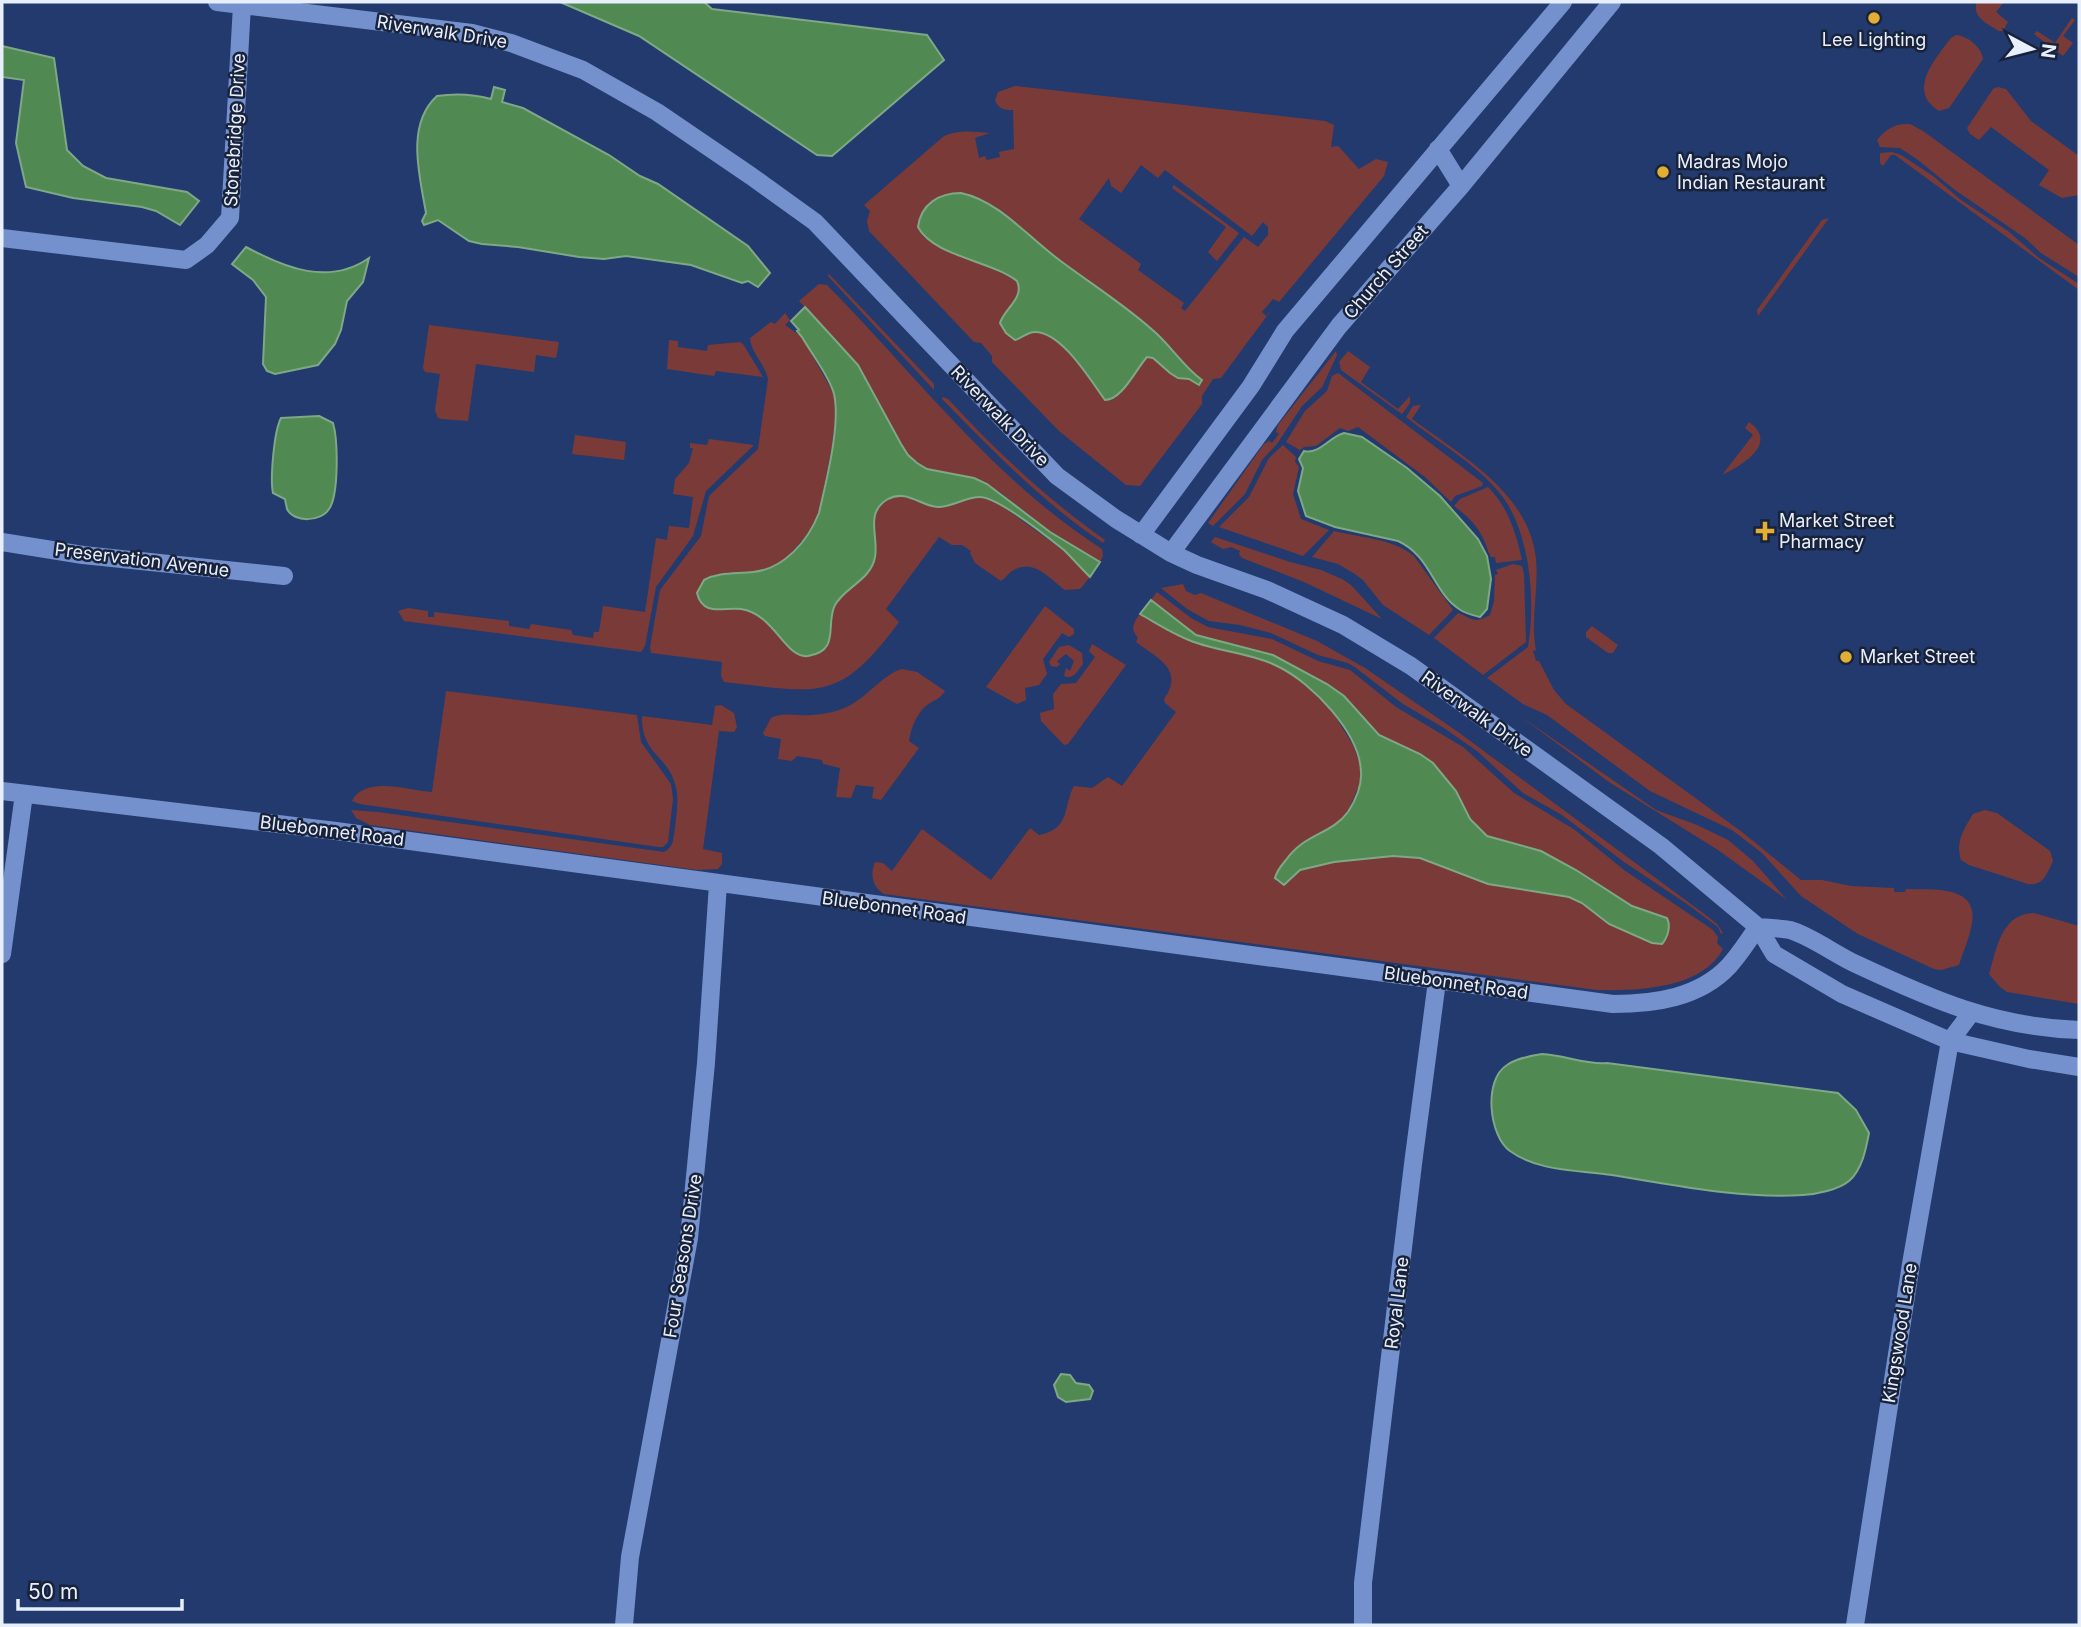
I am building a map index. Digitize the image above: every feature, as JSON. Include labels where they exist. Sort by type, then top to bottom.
[{"type":"street","name":"Riverwalk Drive","points":[[217,2],[472,33],[547,55],[620,89],[678,126],[815,222],[1057,476],[1116,519],[1171,552],[1197,565],[1267,590],[1343,625],[1411,666],[1661,846],[1758,926]]},
{"type":"street","points":[[1141,535],[1251,386],[1285,331],[1563,2]]},
{"type":"street","name":"Church Street","points":[[1171,552],[1339,326],[1461,186],[1612,2]]},
{"type":"street","name":"Stonebridge Drive","points":[[2,238],[186,260],[207,245],[230,218],[242,5]]},
{"type":"street","points":[[1438,149],[1461,186]]},
{"type":"street","points":[[1422,167],[1461,186]]},
{"type":"street","name":"Preservation Avenue","points":[[2,542],[83,555],[284,576]]},
{"type":"street","name":"Bluebonnet Road","points":[[2,791],[357,834],[1613,1004],[1660,1002],[1701,987],[1729,966],[1758,926]]},
{"type":"street","points":[[2,954],[24,793]]},
{"type":"street","name":"Four Seasons Drive","points":[[624,1625],[630,1557],[689,1238],[706,1063],[718,884]]},
{"type":"street","points":[[1758,926],[1791,930],[1948,1006],[2042,1029],[2079,1030]]},
{"type":"street","points":[[1758,926],[1774,954],[1842,995],[1950,1041],[2079,1067]]},
{"type":"street","name":"Royal Lane","points":[[1363,1625],[1363,1583],[1437,981]]},
{"type":"street","points":[[1950,1041],[1971,1013]]},
{"type":"street","name":"Kingswood Lane","points":[[1855,1625],[1911,1264],[1950,1041]]},
{"type":"shaded area","points":[[560,2],[704,2],[712,9],[927,35],[944,60],[832,156],[817,155],[639,36]]},
{"type":"shaded area","points":[[1977,2],[2004,2],[1996,12],[2008,22],[2003,31],[1978,16]]},
{"type":"shaded area","points":[[2072,18],[2075,20],[2063,36],[2073,43],[2063,56],[2034,34],[2037,31],[2055,43]]},
{"type":"shaded area","points":[[1956,35],[1973,43],[1980,50],[1983,59],[1949,108],[1939,111],[1929,103],[1924,84],[1932,65]]},
{"type":"shaded area","points":[[2,46],[54,58],[67,150],[83,166],[106,178],[187,192],[199,201],[180,225],[156,211],[142,207],[73,198],[26,187],[16,143],[24,80],[2,77]]},
{"type":"shaded area","points":[[1015,86],[1325,121],[1334,125],[1331,147],[1338,146],[1359,169],[1376,159],[1388,162],[1384,176],[1279,302],[1273,299],[1262,312],[1266,316],[1275,305],[1221,378],[1213,379],[1202,396],[1202,404],[1140,486],[1126,485],[1059,431],[992,362],[992,356],[981,343],[974,342],[869,231],[867,221],[870,211],[864,205],[944,136],[961,132],[990,133],[975,138],[979,158],[985,156],[987,160],[1000,157],[999,152],[1014,149],[1013,110],[998,105],[995,100],[998,92]],"holes":[[[1141,165],[1158,178],[1165,170],[1252,236],[1263,222],[1268,227],[1268,235],[1258,247],[1244,237],[1185,311],[1181,308],[1184,303],[1138,270],[1141,264],[1079,219],[1109,178],[1111,186],[1121,193]],[[961,193],[975,197],[1000,212],[1046,250],[1133,314],[1163,339],[1202,380],[1170,373],[1153,358],[1147,357],[1125,387],[1109,401],[1076,358],[1054,339],[1033,332],[1020,339],[1003,315],[1016,300],[1017,281],[993,268],[962,257],[926,239],[922,234]]]},
{"type":"shaded area","points":[[494,87],[505,90],[502,102],[523,108],[658,184],[748,246],[770,273],[758,287],[748,281],[742,283],[691,265],[626,256],[604,259],[579,257],[482,244],[469,241],[438,220],[424,225],[422,221],[426,213],[417,152],[421,121],[427,108],[437,96],[451,94],[491,99]]},
{"type":"shaded area","points":[[1993,89],[2006,89],[2031,121],[2079,156],[2079,195],[2062,198],[2039,185],[2049,170],[1991,127],[1979,140],[1970,134],[1967,128]]},
{"type":"shaded area","points":[[1910,124],[2079,245],[2079,277],[2041,253],[2025,238],[1900,148],[1880,147],[1877,140],[1887,130]]},
{"type":"shaded area","points":[[1892,152],[1933,176],[1961,200],[2008,231],[2039,258],[2079,284],[2079,290],[1895,155],[1891,155],[1883,166],[1880,163],[1880,153]]},
{"type":"shaded area","points":[[1174,185],[1239,233],[1217,261],[1208,252],[1226,227],[1172,188]]},
{"type":"shaded area","points":[[961,193],[975,197],[1000,212],[1058,259],[1134,314],[1202,380],[1199,385],[1189,379],[1178,378],[1153,358],[1147,357],[1123,390],[1105,400],[1075,359],[1055,340],[1035,332],[1015,340],[1006,333],[1000,323],[1016,298],[1019,287],[1017,281],[993,268],[936,245],[918,227],[923,212],[932,201],[945,195]]},
{"type":"shaded area","points":[[1829,218],[1758,316],[1757,310],[1822,220]]},
{"type":"shaded area","points":[[246,247],[276,262],[307,271],[338,271],[369,258],[363,282],[347,301],[335,344],[318,365],[275,374],[267,371],[263,364],[266,297],[253,280],[232,264]]},
{"type":"shaded area","points":[[829,274],[934,384],[934,390],[828,276]]},
{"type":"shaded area","points":[[819,284],[827,285],[991,459],[1063,522],[1102,549],[1100,562],[1050,532],[1000,492],[974,478],[927,469],[908,456],[858,365],[799,301]]},
{"type":"shaded area","points":[[805,307],[858,365],[908,455],[927,469],[974,478],[987,484],[1050,532],[1100,562],[1090,577],[1047,537],[988,499],[975,497],[938,507],[895,496],[876,511],[876,549],[873,565],[835,605],[828,643],[825,649],[818,653],[808,656],[793,651],[763,619],[753,613],[741,609],[714,609],[704,605],[697,593],[704,580],[722,574],[764,570],[775,565],[794,552],[819,513],[832,453],[836,406],[829,380],[791,321]]},
{"type":"shaded area","points":[[785,313],[790,320],[785,325],[802,337],[834,394],[836,412],[832,446],[819,513],[811,530],[786,559],[776,566],[751,573],[708,609],[743,609],[756,613],[769,623],[798,655],[828,624],[839,599],[870,570],[876,556],[876,511],[882,504],[899,496],[936,506],[975,498],[995,501],[1063,550],[1090,577],[1080,589],[1065,590],[1041,571],[1028,567],[1014,570],[1001,581],[975,563],[971,551],[962,545],[952,545],[939,537],[886,609],[899,622],[878,649],[842,680],[824,687],[805,689],[724,682],[721,676],[722,662],[651,653],[660,590],[701,536],[709,496],[758,449],[768,379],[750,338],[771,322],[775,324]]},
{"type":"shaded area","points":[[429,325],[559,342],[556,358],[536,355],[534,372],[476,364],[468,421],[438,418],[435,410],[440,374],[425,372],[423,368]]},
{"type":"shaded area","points":[[669,340],[678,341],[678,347],[707,351],[708,345],[740,342],[763,377],[716,371],[714,376],[667,369]]},
{"type":"shaded area","points":[[1336,351],[1337,355],[1322,387],[1302,406],[1277,444],[1262,460],[1245,494],[1213,526],[1208,523],[1264,444],[1269,441],[1272,443],[1279,434],[1276,432],[1278,425]]},
{"type":"shaded area","points":[[1348,351],[1370,367],[1361,382],[1398,409],[1410,396],[1410,403],[1402,414],[1341,370],[1339,362]]},
{"type":"shaded area","points":[[1338,373],[1483,483],[1482,486],[1455,496],[1451,502],[1425,477],[1358,427],[1348,431],[1340,428],[1316,446],[1300,450],[1286,442],[1305,411],[1327,391],[1332,376]]},
{"type":"shaded area","points":[[943,397],[1043,491],[1105,540],[1103,543],[1059,511],[1019,475],[942,399]]},
{"type":"shaded area","points":[[1421,405],[1412,419],[1489,477],[1520,514],[1531,535],[1536,559],[1536,650],[1533,651],[1554,690],[1566,704],[1742,832],[1801,880],[1894,888],[1894,892],[1905,892],[1906,889],[1939,890],[1960,895],[1968,901],[1972,910],[1972,923],[1959,965],[1934,969],[1858,934],[1801,896],[1762,853],[1732,830],[1650,791],[1547,715],[1523,704],[1487,678],[1528,647],[1531,587],[1524,545],[1509,507],[1489,481],[1406,417],[1413,406]]},
{"type":"shaded area","points":[[319,416],[333,423],[335,431],[335,492],[325,513],[314,518],[301,519],[290,514],[285,499],[273,493],[272,467],[276,433],[281,418]]},
{"type":"shaded area","points":[[1749,422],[1757,430],[1759,446],[1747,460],[1722,475],[1753,435],[1745,428]]},
{"type":"shaded area","points":[[1344,433],[1362,437],[1407,468],[1440,496],[1478,539],[1487,556],[1491,579],[1487,609],[1480,617],[1464,612],[1450,602],[1418,556],[1398,541],[1335,527],[1306,516],[1298,491],[1303,468],[1299,459],[1304,451],[1319,448]]},
{"type":"shaded area","points":[[575,435],[626,442],[624,460],[572,454]]},
{"type":"shaded area","points":[[709,439],[754,445],[706,491],[693,536],[656,587],[645,646],[641,652],[404,621],[398,611],[408,608],[428,611],[428,617],[434,617],[434,612],[509,621],[509,626],[529,629],[531,624],[571,630],[573,635],[593,638],[594,632],[599,632],[603,606],[645,612],[656,538],[667,540],[669,526],[689,528],[693,497],[673,494],[675,479],[689,463],[693,448],[690,448],[690,443],[707,445]]},
{"type":"shaded area","points":[[1283,445],[1296,457],[1295,462],[1299,467],[1293,494],[1301,519],[1329,530],[1303,556],[1219,527],[1249,497],[1269,458]]},
{"type":"shaded area","points":[[1488,487],[1501,503],[1510,521],[1522,560],[1496,563],[1477,527],[1454,506],[1460,499]]},
{"type":"shaded area","points":[[1334,531],[1386,542],[1405,550],[1414,556],[1453,610],[1429,635],[1383,605],[1355,574],[1338,564],[1312,557]]},
{"type":"shaded area","points":[[1215,537],[1342,579],[1351,585],[1382,619],[1304,582],[1242,558],[1240,551],[1231,547],[1223,549],[1211,542]]},
{"type":"shaded area","points":[[1513,564],[1522,566],[1524,574],[1526,642],[1483,675],[1434,638],[1458,613],[1477,620],[1490,615],[1494,601],[1495,575],[1498,574],[1496,570]]},
{"type":"shaded area","points":[[1183,584],[1186,591],[1195,595],[1201,593],[1317,641],[1365,668],[1458,732],[1703,913],[1717,924],[1723,933],[1687,904],[1624,862],[1562,815],[1523,793],[1477,751],[1403,704],[1356,668],[1348,663],[1318,655],[1271,633],[1209,621],[1187,609],[1161,588]]},
{"type":"shaded area","points":[[1157,592],[1191,618],[1208,627],[1272,639],[1318,661],[1350,670],[1396,707],[1463,747],[1514,793],[1575,830],[1624,870],[1713,930],[1718,937],[1717,943],[1723,949],[1713,962],[1684,980],[1649,988],[1597,990],[884,894],[880,891],[873,880],[875,862],[883,863],[892,871],[922,829],[991,880],[1030,828],[1039,835],[1056,828],[1064,816],[1074,786],[1092,788],[1108,777],[1122,786],[1176,712],[1164,699],[1170,689],[1171,680],[1166,665],[1136,642],[1138,638],[1133,626],[1140,614],[1189,640],[1261,660],[1289,672],[1332,711],[1353,745],[1362,770],[1361,781],[1348,811],[1338,823],[1276,873],[1276,881],[1284,885],[1300,870],[1334,862],[1393,856],[1420,858],[1465,875],[1569,897],[1614,926],[1664,916],[1644,912],[1632,906],[1541,851],[1487,836],[1470,819],[1456,791],[1433,763],[1379,735],[1344,696],[1273,655],[1196,635],[1151,600]]},
{"type":"shaded area","points":[[1151,600],[1196,635],[1273,655],[1327,684],[1344,696],[1379,735],[1433,763],[1456,791],[1470,819],[1487,836],[1541,851],[1632,906],[1667,918],[1669,928],[1662,944],[1652,943],[1609,924],[1582,903],[1569,897],[1488,884],[1420,858],[1393,856],[1334,862],[1300,870],[1284,885],[1275,878],[1279,868],[1293,851],[1341,820],[1353,803],[1361,772],[1359,757],[1352,741],[1332,711],[1292,675],[1259,659],[1207,646],[1175,634],[1140,614]]},
{"type":"shaded area","points":[[1045,606],[1074,629],[1074,634],[1069,637],[1062,633],[1043,659],[1047,674],[1039,685],[1025,688],[1026,700],[1017,704],[986,687]]},
{"type":"shaded area","points":[[1592,626],[1618,645],[1613,653],[1608,653],[1586,637],[1586,632]]},
{"type":"shaded area","points":[[1092,644],[1126,665],[1068,744],[1064,745],[1041,721],[1040,713],[1054,709],[1053,694],[1061,684],[1076,683],[1095,657],[1089,651]]},
{"type":"shaded area","points":[[1069,645],[1082,653],[1083,664],[1075,674],[1067,677],[1064,676],[1066,668],[1070,671],[1074,661],[1066,654],[1057,661],[1060,664],[1057,667],[1051,666],[1049,662],[1059,647]]},
{"type":"shaded area","points":[[902,669],[917,672],[945,691],[917,717],[909,741],[919,748],[881,800],[872,798],[874,787],[856,785],[851,798],[836,797],[840,768],[823,764],[822,760],[797,756],[792,761],[778,759],[781,739],[765,736],[763,733],[771,718],[781,715],[820,714],[842,709]]},
{"type":"shaded area","points":[[446,691],[637,715],[641,742],[671,784],[673,799],[668,842],[663,847],[658,847],[352,801],[358,793],[377,786],[432,792]]},
{"type":"shaded area","points":[[721,705],[734,713],[737,727],[734,732],[719,731],[703,849],[722,853],[722,864],[718,869],[697,870],[370,825],[356,818],[351,810],[664,852],[670,848],[673,839],[676,789],[671,774],[646,739],[642,716],[712,725],[715,706]]},
{"type":"shaded area","points":[[1520,716],[1656,810],[1728,840],[1753,861],[1786,899],[1718,850],[1609,782]]},
{"type":"shaded area","points":[[1985,810],[1997,813],[2050,851],[2053,861],[2041,881],[2028,884],[1961,860],[1959,847],[1964,830],[1973,814]]},
{"type":"shaded area","points":[[2034,913],[2079,926],[2079,1004],[2007,992],[1989,974],[1998,944],[2007,926],[2014,919]]},
{"type":"shaded area","points":[[1542,1054],[1591,1063],[1838,1093],[1856,1110],[1869,1133],[1863,1159],[1849,1181],[1839,1187],[1815,1194],[1779,1196],[1708,1190],[1546,1167],[1521,1158],[1503,1144],[1493,1121],[1492,1108],[1494,1083],[1499,1072],[1520,1059]]},
{"type":"shaded area","points":[[1061,1374],[1070,1375],[1076,1383],[1089,1385],[1093,1391],[1090,1399],[1066,1402],[1058,1397],[1054,1385]]},
{"type":"place","name":"Lee Lighting","points":[[1874,18]]},
{"type":"place","name":"Madras Mojo Indian Restaurant","points":[[1663,172]]},
{"type":"place","name":"Market Street Pharmacy","points":[[1765,531]]},
{"type":"place","name":"Market Street","points":[[1846,657]]}]
